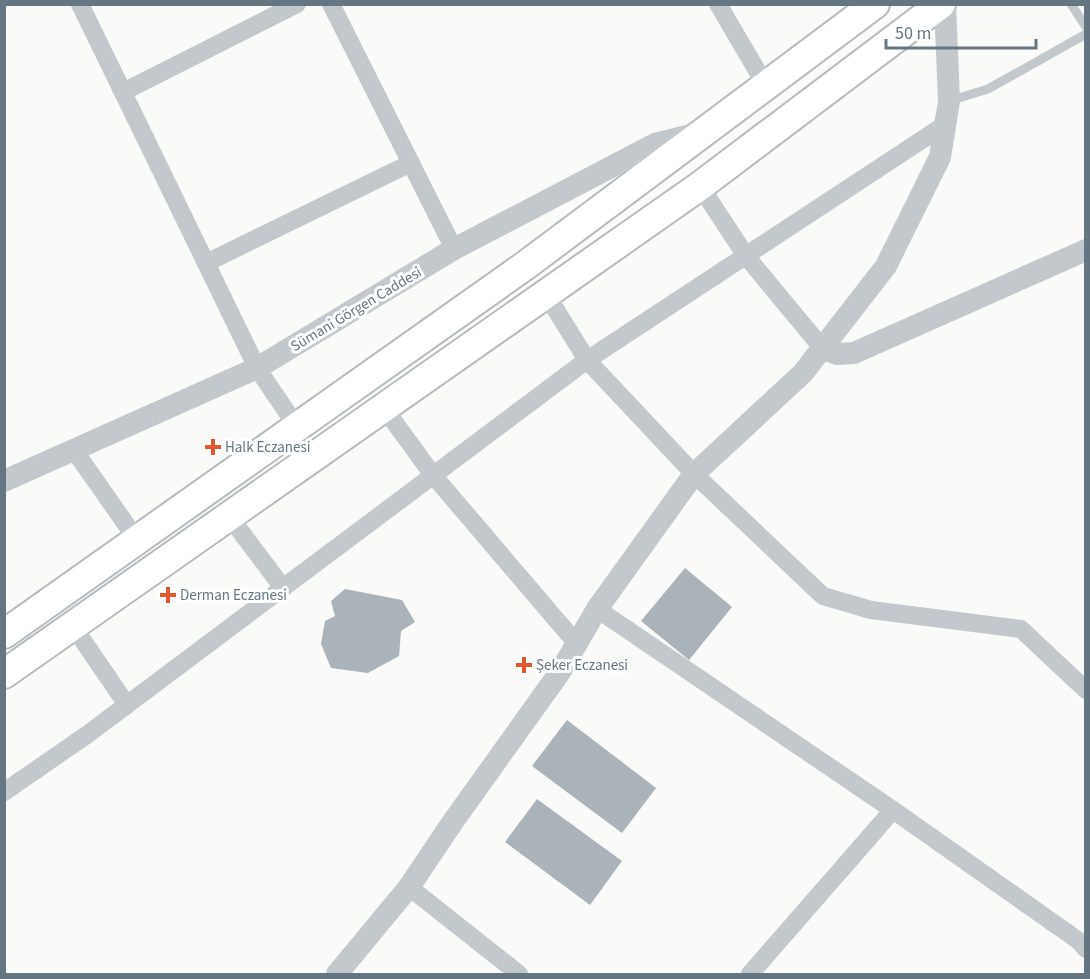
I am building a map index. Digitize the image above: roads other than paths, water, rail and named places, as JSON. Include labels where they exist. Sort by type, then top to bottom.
[{"type":"main road","points":[[4,634],[526,265],[874,4]]},
{"type":"main road","points":[[4,674],[700,186],[943,4]]},
{"type":"street","points":[[80,4],[257,368],[297,427]]},
{"type":"street","points":[[123,92],[297,4]]},
{"type":"street","points":[[331,4],[454,249]]},
{"type":"street","points":[[718,4],[766,86]]},
{"type":"street","points":[[337,975],[409,887],[560,672],[597,609],[694,474],[803,373],[886,266],[940,157],[949,101],[943,4]]},
{"type":"street","points":[[4,792],[88,734],[587,360],[946,124]]},
{"type":"street","name":"Sümani Görgen Caddesi","points":[[4,481],[257,368],[454,249],[655,144],[703,132]]},
{"type":"street","points":[[206,263],[411,163]]},
{"type":"street","points":[[700,186],[746,256],[823,349],[837,354],[854,353],[1086,250]]},
{"type":"street","points":[[546,294],[587,360],[694,474],[823,596],[871,610],[1021,629],[1086,690]]},
{"type":"street","points":[[384,408],[433,475],[577,644]]},
{"type":"street","points":[[74,450],[137,540]]},
{"type":"street","points":[[229,516],[283,588]]},
{"type":"street","points":[[597,609],[893,810],[1079,941],[1086,949]]},
{"type":"street","points":[[73,626],[127,705]]},
{"type":"street","points":[[750,975],[893,810]]},
{"type":"street","points":[[409,887],[519,975]]},
{"type":"lane","points":[[1071,4],[1086,27]]},
{"type":"lane","points":[[949,101],[988,89],[1086,34]]},
{"type":"place","name":"Halk Eczanesi","points":[[213,447]]},
{"type":"place","name":"Derman Eczanesi","points":[[168,595]]},
{"type":"place","name":"Şeker Eczanesi","points":[[524,665]]}]
